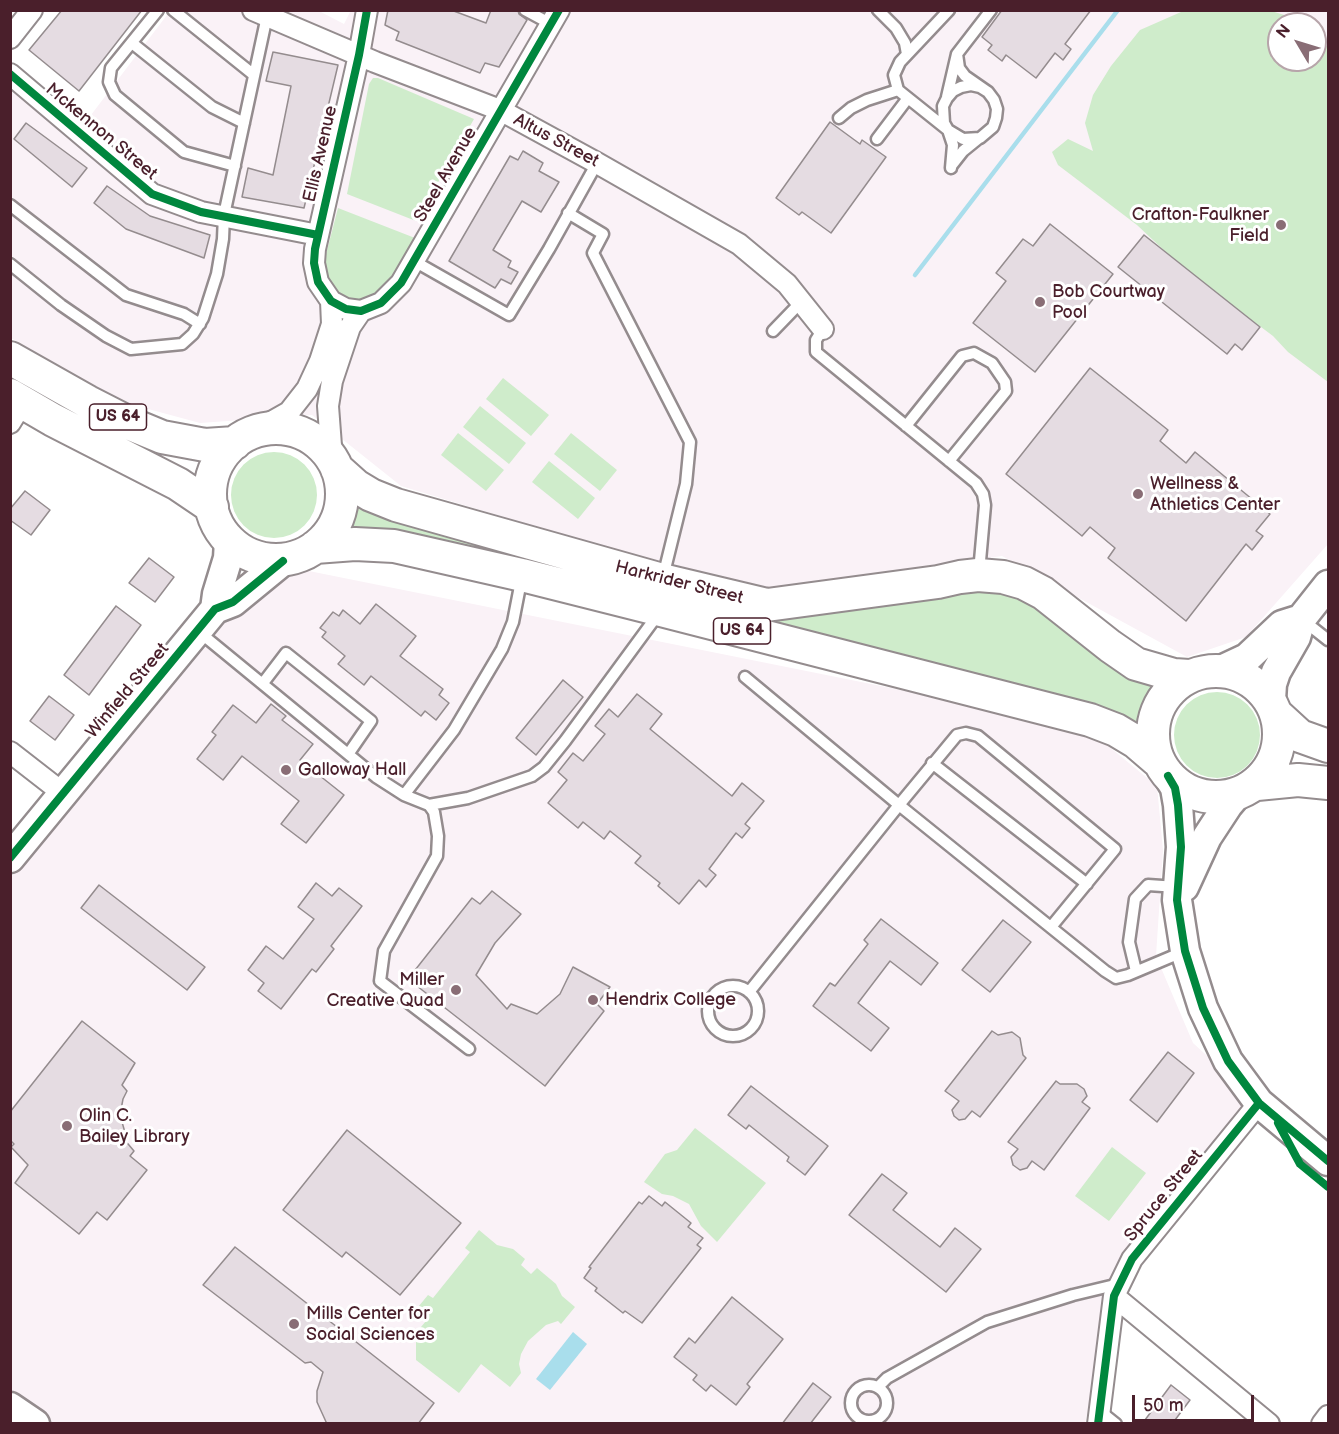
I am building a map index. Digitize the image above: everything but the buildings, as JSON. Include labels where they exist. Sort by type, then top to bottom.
[{"type":"main road","name":"US 64","points":[[10,358],[87,402],[162,437],[205,445],[242,438]]},
{"type":"main road","name":"US 64","points":[[15,407],[53,420],[178,484],[212,507]]},
{"type":"main road","points":[[269,429],[288,429],[306,435],[322,447],[335,464],[341,482],[341,503],[335,524],[315,547],[283,561],[264,559],[246,553],[229,542],[219,528],[210,497],[213,475],[223,456],[242,438],[269,429]]},
{"type":"main road","name":"Harkrider Street","points":[[335,464],[346,479],[356,486],[396,505],[662,595],[1090,720],[1116,730],[1136,742],[1162,768]]},
{"type":"main road","name":"Harkrider Street","points":[[315,547],[355,544],[394,546],[522,575],[662,595],[767,605],[978,575],[1003,577],[1024,583],[1043,593],[1136,664],[1174,675],[1203,674]]},
{"type":"main road","points":[[1329,746],[1300,736],[1274,707],[1263,690],[1234,674],[1203,674],[1177,683],[1159,708],[1152,731],[1152,744],[1162,768],[1186,789],[1202,796],[1221,797],[1248,788],[1298,780],[1329,783]]},
{"type":"main road","points":[[1248,788],[1275,755],[1279,741],[1274,707]]},
{"type":"street","points":[[10,38],[32,10]]},
{"type":"street","name":"Ellis Avenue","points":[[331,301],[321,289],[315,273],[314,256],[367,10]]},
{"type":"street","name":"Altus Street","points":[[260,14],[500,111],[597,163],[739,244],[787,284],[823,328]]},
{"type":"street","name":"Steel Avenue","points":[[361,311],[372,308],[388,297],[401,283],[555,17]]},
{"type":"street","name":"Mckennon Street","points":[[10,74],[152,194],[201,212],[318,235]]},
{"type":"street","points":[[331,301],[346,309],[361,311],[350,327],[332,381],[328,406],[335,464]]},
{"type":"street","points":[[242,438],[289,412],[307,389],[320,361],[332,324],[331,301]]},
{"type":"street","name":"Winfield Street","points":[[215,609],[228,558],[229,542]]},
{"type":"street","name":"Winfield Street","points":[[10,858],[215,609],[233,602],[283,561]]},
{"type":"street","points":[[1274,707],[1272,684],[1276,672],[1296,637],[1301,619],[1329,585]]},
{"type":"street","points":[[1203,674],[1248,658],[1282,625],[1301,619]]},
{"type":"street","points":[[10,752],[63,794]]},
{"type":"street","points":[[1162,768],[1175,788],[1178,805],[1181,847],[1177,893],[1185,951],[1203,1008],[1228,1061],[1259,1103],[1329,1161]]},
{"type":"street","points":[[1177,893],[1227,805],[1248,788]]},
{"type":"street","name":"Spruce Street","points":[[1105,1420],[1108,1327],[1117,1290],[1132,1259],[1259,1103]]},
{"type":"street","points":[[1117,1290],[1269,1424]]},
{"type":"street","points":[[10,1407],[35,1424]]},
{"type":"street","points":[[1322,1424],[1329,1416]]},
{"type":"lane","points":[[158,10],[111,68],[109,82],[116,95],[184,152],[235,166]]},
{"type":"lane","points":[[173,10],[254,75]]},
{"type":"lane","points":[[525,10],[555,17]]},
{"type":"lane","points":[[878,10],[896,28],[905,43],[907,54]]},
{"type":"lane","points":[[949,10],[900,62],[894,75],[898,90],[948,130],[963,139],[980,138]]},
{"type":"lane","points":[[957,54],[959,68],[965,76],[988,92],[994,100],[996,118],[993,127],[963,150],[951,168],[953,145],[942,114],[957,54],[991,10]]},
{"type":"lane","points":[[10,264],[61,305],[106,336],[131,349],[182,344],[193,334],[200,324],[218,274],[224,215],[254,75],[260,14]]},
{"type":"lane","points":[[132,43],[212,107],[244,123]]},
{"type":"lane","points":[[946,98],[953,91],[971,85],[988,92]]},
{"type":"lane","points":[[839,118],[851,108],[867,100],[898,90]]},
{"type":"lane","points":[[877,139],[908,98]]},
{"type":"lane","points":[[414,261],[509,315],[597,163]]},
{"type":"lane","points":[[10,205],[126,295],[184,315],[200,324]]},
{"type":"lane","points":[[197,631],[376,777],[404,795],[429,805],[468,798],[532,776],[544,767],[662,595],[686,484],[690,442],[593,253],[603,234],[568,213]]},
{"type":"lane","points":[[773,331],[801,302]]},
{"type":"lane","points":[[823,328],[816,340],[816,352],[976,483],[983,494],[985,505],[978,575]]},
{"type":"lane","points":[[906,426],[962,356],[974,353],[993,363],[1005,381],[1006,391],[949,461]]},
{"type":"lane","points":[[404,795],[454,730],[502,649],[513,622],[522,575]]},
{"type":"lane","points":[[1301,619],[1329,640]]},
{"type":"lane","points":[[263,683],[286,652],[372,721],[349,753]]},
{"type":"lane","points":[[745,677],[899,805],[1116,978],[1185,951]]},
{"type":"lane","points":[[749,992],[932,763],[957,735],[966,733],[978,736],[1115,849],[1051,927]]},
{"type":"lane","points":[[932,763],[1087,884]]},
{"type":"lane","points":[[429,805],[434,812],[438,836],[437,856],[384,951],[380,981],[469,1048]]},
{"type":"lane","points":[[1136,971],[1129,942],[1135,900],[1148,885],[1177,893]]},
{"type":"lane","points":[[726,987],[742,987],[749,992],[758,1006],[755,1026],[736,1037],[720,1033],[713,1027],[707,1012],[712,996],[726,987]]},
{"type":"lane","points":[[878,1387],[887,1378],[987,1322],[1073,1295],[1117,1290]]},
{"type":"shaded area","points":[[351,10],[1328,11],[1328,544],[1246,637],[1187,657],[1002,556],[775,590],[622,553],[401,486],[312,415],[200,423],[126,403],[11,338],[10,90],[72,140],[170,11],[319,11],[344,24]]},
{"type":"shaded area","name":"Hendrix College","points":[[299,569],[1085,727],[1157,786],[1163,850],[1156,956],[1193,1043],[1259,1103],[1114,1296],[1085,1423],[53,1424],[11,1394],[11,877],[230,613]]},
{"type":"green space","points":[[1268,10],[1275,12],[1267,12],[1267,72],[1327,72],[1328,47],[1328,382],[1170,256],[1137,225],[1058,165],[1052,152],[1068,139],[1093,151],[1085,123],[1093,95],[1111,66],[1140,30],[1181,12]]},
{"type":"green space","points":[[373,78],[378,78],[474,119],[416,221],[347,194],[369,84]]},
{"type":"green space","points":[[338,208],[415,238],[388,286],[368,300],[357,301],[344,297],[333,289],[327,280],[324,262]]},
{"type":"green space","points":[[503,378],[549,415],[531,436],[486,399]]},
{"type":"green space","points":[[480,406],[526,443],[509,464],[463,427]]},
{"type":"green space","points":[[458,433],[504,470],[486,491],[441,455]]},
{"type":"green space","points":[[571,433],[617,470],[600,491],[554,454]]},
{"type":"green space","points":[[274,452],[298,459],[310,471],[317,495],[310,519],[298,531],[274,538],[250,531],[238,519],[231,495],[238,471],[250,459]]},
{"type":"green space","points":[[549,461],[595,498],[578,519],[532,482]]},
{"type":"green space","points":[[353,502],[760,615],[968,588],[1020,594],[1159,686],[1146,706],[1141,729],[342,535]]},
{"type":"green space","points":[[1217,692],[1234,695],[1248,704],[1257,718],[1260,735],[1257,752],[1248,766],[1234,775],[1217,778],[1200,775],[1186,766],[1177,752],[1174,735],[1177,718],[1186,704],[1200,695]]},
{"type":"green space","points":[[695,1128],[766,1183],[717,1242],[701,1226],[689,1204],[673,1196],[662,1194],[644,1182],[665,1154],[677,1150]]},
{"type":"green space","points":[[1112,1147],[1146,1173],[1109,1221],[1075,1196]]},
{"type":"green space","points":[[479,1230],[497,1245],[513,1249],[525,1259],[521,1265],[531,1274],[537,1268],[556,1284],[562,1296],[575,1307],[561,1324],[558,1321],[546,1325],[528,1341],[521,1354],[519,1364],[521,1373],[510,1387],[481,1364],[459,1393],[416,1360],[416,1333],[426,1321],[414,1312],[428,1295],[433,1298],[470,1252],[465,1248]]},
{"type":"water","points":[[573,1332],[587,1344],[550,1390],[536,1379]]},
{"type":"waterway","points":[[915,275],[1118,10]]},
{"type":"cycle path","points":[[367,10],[315,249],[314,263],[318,282],[331,301],[346,309],[361,311],[381,303],[401,283],[559,10]]},
{"type":"cycle path","points":[[10,74],[152,194],[201,212],[318,235]]},
{"type":"cycle path","points":[[10,858],[215,609],[233,602],[283,561]]},
{"type":"cycle path","points":[[1168,776],[1175,788],[1178,805],[1181,847],[1177,900],[1185,951],[1203,1008],[1228,1061],[1259,1103],[1328,1161]]},
{"type":"cycle path","points":[[1098,1424],[1114,1296],[1132,1259],[1259,1103]]},
{"type":"cycle path","points":[[1278,1123],[1300,1164],[1328,1187]]},
{"type":"place","name":"Crafton-Faulkner Field","points":[[1281,225]]},
{"type":"place","name":"Bob Courtway Pool","points":[[1040,302]]},
{"type":"place","name":"Wellness & Athletics Center","points":[[1138,494]]},
{"type":"place","name":"Galloway Hall","points":[[286,770]]},
{"type":"place","name":"Miller Creative Quad","points":[[456,990]]},
{"type":"place","name":"Hendrix College","points":[[593,1000]]},
{"type":"place","name":"Olin C. Bailey Library","points":[[67,1126]]},
{"type":"place","name":"Mills Center for Social Sciences","points":[[294,1324]]}]
